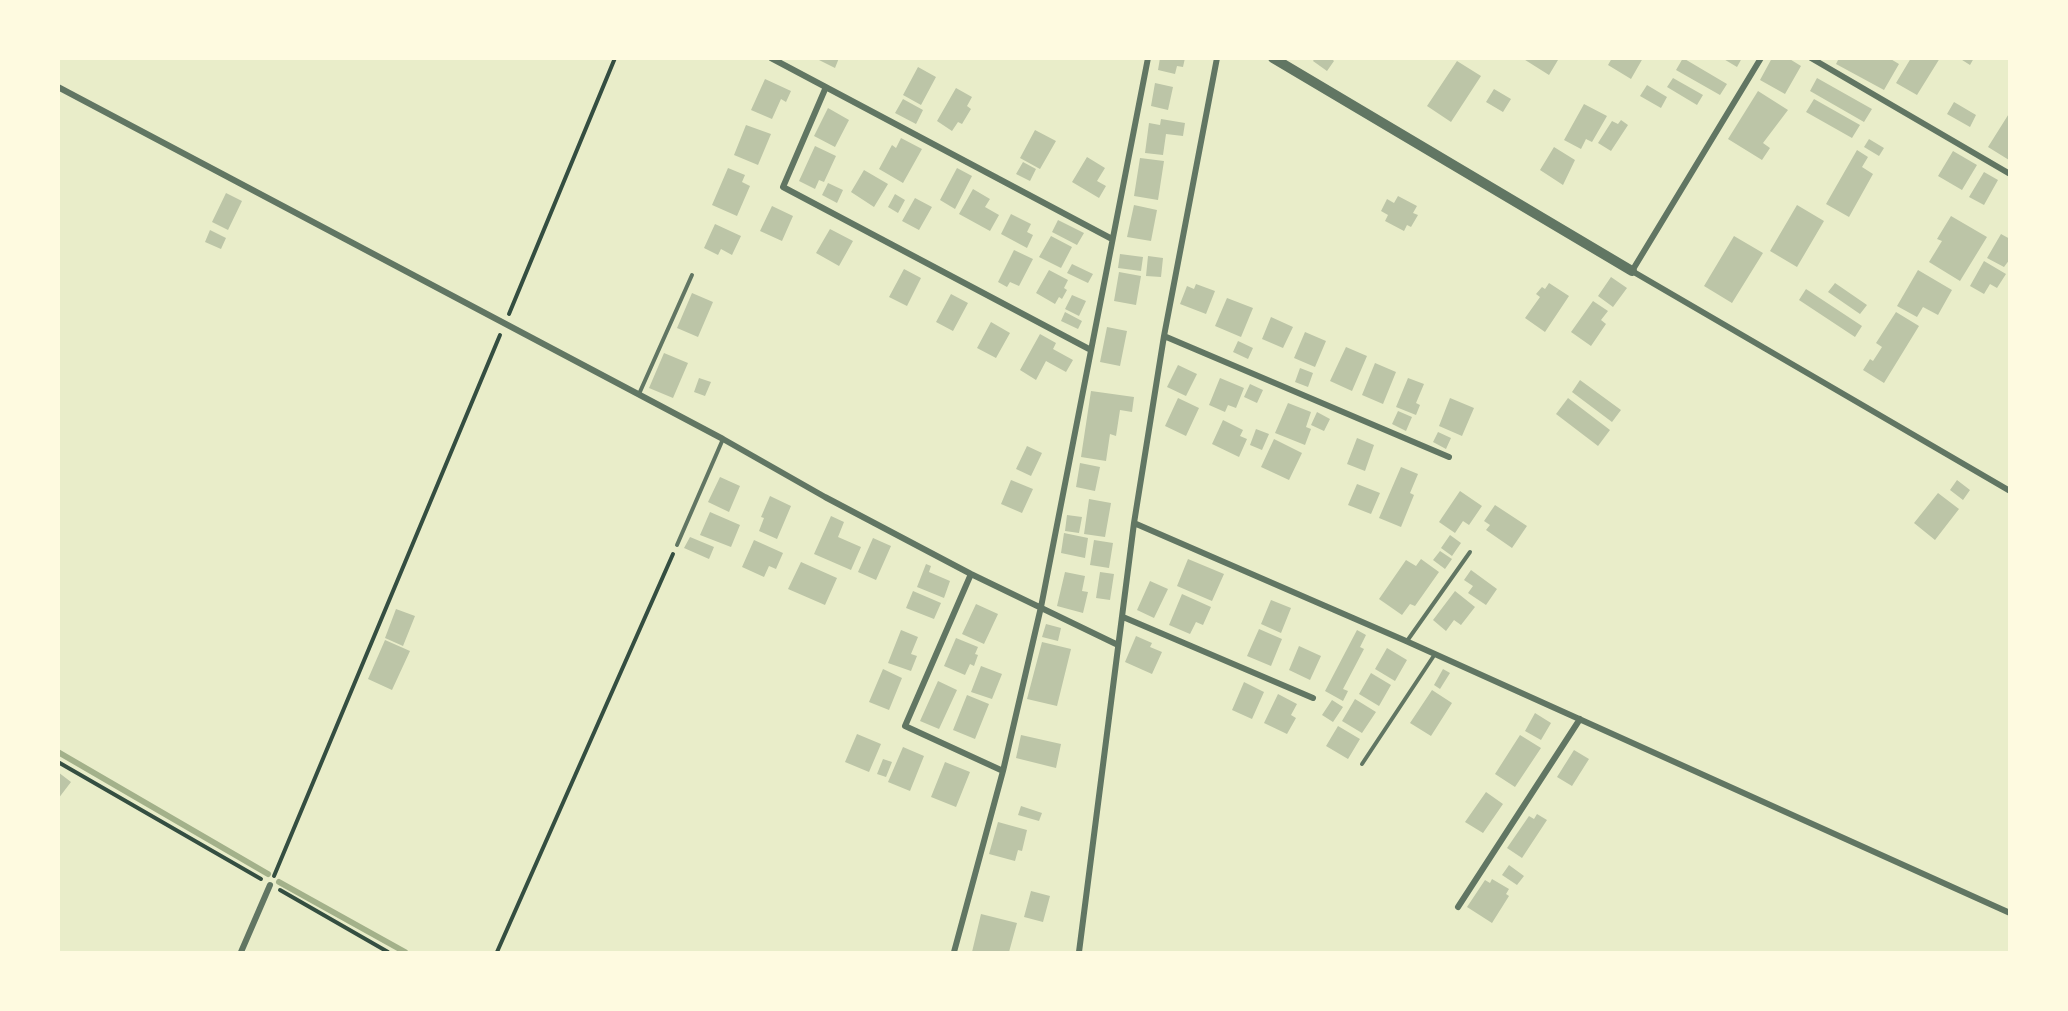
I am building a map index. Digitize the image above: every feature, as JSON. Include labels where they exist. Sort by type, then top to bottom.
[{"type":"street","points":[[771,58],[1112,239]]},
{"type":"street","points":[[954,952],[1002,771],[1041,607],[1089,349],[1148,58]]},
{"type":"street","points":[[1079,952],[1134,523],[1164,336],[1217,58]]},
{"type":"street","points":[[1274,58],[1632,271],[2010,491]]},
{"type":"street","points":[[1632,271],[1761,58]]},
{"type":"street","points":[[1810,58],[2010,174]]},
{"type":"street","points":[[58,87],[723,439],[971,574],[1118,645]]},
{"type":"street","points":[[826,87],[783,187],[1089,349]]},
{"type":"street","points":[[1164,336],[1449,457]]},
{"type":"street","points":[[1134,523],[1406,641],[2010,913]]},
{"type":"street","points":[[971,574],[905,726],[1002,771]]},
{"type":"street","points":[[1123,617],[1313,698]]},
{"type":"street","points":[[1458,907],[1580,719]]},
{"type":"street","points":[[241,952],[270,885]]},
{"type":"lane","points":[[638,395],[692,275]]},
{"type":"lane","points":[[677,545],[723,439]]},
{"type":"lane","points":[[1406,641],[1470,552]]},
{"type":"lane","points":[[1362,764],[1435,654]]},
{"type":"path","points":[[270,885],[615,58]]},
{"type":"path","points":[[497,952],[677,545]]},
{"type":"path","points":[[58,762],[388,952]]},
{"type":"building","points":[[815,58],[839,58],[835,68]]},
{"type":"building","points":[[1160,58],[1185,58],[1183,67],[1177,66],[1175,74],[1158,70]]},
{"type":"building","points":[[1315,58],[1331,58],[1334,61],[1327,71],[1313,61]]},
{"type":"building","points":[[1522,58],[1555,58],[1558,60],[1549,75]]},
{"type":"building","points":[[1612,58],[1643,58],[1631,79],[1608,65]]},
{"type":"building","points":[[1683,58],[1727,84],[1720,95],[1676,70]]},
{"type":"building","points":[[1722,58],[1742,58],[1737,67]]},
{"type":"building","points":[[1772,58],[1788,58],[1801,66],[1785,94],[1760,80]]},
{"type":"building","points":[[1839,58],[1889,58],[1899,64],[1884,90],[1836,64]]},
{"type":"building","points":[[1911,58],[1940,58],[1917,95],[1896,83]]},
{"type":"building","points":[[1959,58],[1974,58],[1970,65]]},
{"type":"building","points":[[1457,61],[1481,76],[1451,122],[1427,106]]},
{"type":"building","points":[[918,67],[936,77],[921,105],[903,95]]},
{"type":"building","points":[[1673,78],[1703,95],[1697,105],[1667,87]]},
{"type":"building","points":[[1817,78],[1872,109],[1864,122],[1810,91]]},
{"type":"building","points":[[765,79],[791,91],[786,102],[781,99],[772,119],[751,110]]},
{"type":"building","points":[[1155,83],[1173,87],[1168,110],[1151,106]]},
{"type":"building","points":[[1647,85],[1667,97],[1661,108],[1640,96]]},
{"type":"building","points":[[956,88],[972,97],[967,106],[971,109],[962,124],[958,122],[952,131],[937,121]]},
{"type":"building","points":[[1494,89],[1511,99],[1503,112],[1486,102]]},
{"type":"building","points":[[1758,91],[1788,110],[1763,143],[1770,148],[1762,160],[1728,139]]},
{"type":"building","points":[[903,99],[923,110],[916,124],[895,113]]},
{"type":"building","points":[[1814,99],[1860,125],[1852,138],[1806,112]]},
{"type":"building","points":[[1954,102],[1976,115],[1970,127],[1947,114]]},
{"type":"building","points":[[1584,104],[1607,116],[1592,142],[1586,139],[1581,149],[1564,140]]},
{"type":"building","points":[[828,108],[849,120],[835,147],[814,136]]},
{"type":"building","points":[[2010,112],[2010,158],[2009,160],[1988,147]]},
{"type":"building","points":[[1161,119],[1185,123],[1183,136],[1166,134],[1163,155],[1145,153],[1149,123],[1160,125]]},
{"type":"building","points":[[1621,120],[1628,125],[1611,151],[1598,143],[1612,121],[1618,124]]},
{"type":"building","points":[[746,125],[771,134],[758,165],[734,155]]},
{"type":"building","points":[[1035,130],[1056,141],[1040,169],[1020,158]]},
{"type":"building","points":[[901,138],[922,149],[903,183],[879,169],[892,145],[896,148]]},
{"type":"building","points":[[1869,139],[1884,148],[1879,156],[1864,147]]},
{"type":"building","points":[[815,146],[836,156],[824,182],[819,180],[815,189],[799,181]]},
{"type":"building","points":[[1554,147],[1575,160],[1563,185],[1540,170]]},
{"type":"building","points":[[1857,150],[1868,157],[1862,167],[1873,174],[1849,217],[1826,204]]},
{"type":"building","points":[[1953,151],[1977,165],[1962,190],[1938,176]]},
{"type":"building","points":[[1087,157],[1105,168],[1097,181],[1106,186],[1099,198],[1072,182]]},
{"type":"building","points":[[1140,158],[1164,161],[1158,200],[1134,196]]},
{"type":"building","points":[[1023,162],[1036,169],[1030,181],[1016,174]]},
{"type":"building","points":[[728,168],[745,175],[742,182],[750,186],[737,216],[712,205]]},
{"type":"building","points":[[957,168],[972,176],[955,209],[940,200]]},
{"type":"building","points":[[864,170],[888,184],[874,207],[851,192]]},
{"type":"building","points":[[1984,172],[1998,180],[1984,205],[1969,197]]},
{"type":"building","points":[[828,183],[843,190],[837,203],[822,195]]},
{"type":"building","points":[[973,189],[990,199],[985,207],[999,215],[990,231],[959,214]]},
{"type":"building","points":[[226,193],[242,201],[228,230],[212,222]]},
{"type":"building","points":[[895,194],[905,200],[898,213],[888,207]]},
{"type":"building","points":[[1398,196],[1417,206],[1413,213],[1418,215],[1411,227],[1407,225],[1404,231],[1385,221],[1388,215],[1381,211],[1387,199],[1394,203]]},
{"type":"building","points":[[915,198],[932,207],[919,230],[902,221]]},
{"type":"building","points":[[1134,205],[1157,210],[1151,241],[1127,237]]},
{"type":"building","points":[[1797,205],[1824,221],[1797,267],[1770,251]]},
{"type":"building","points":[[772,206],[793,216],[782,241],[760,231]]},
{"type":"building","points":[[1011,214],[1031,224],[1027,232],[1033,235],[1027,248],[1001,234]]},
{"type":"building","points":[[1951,216],[1987,237],[1960,281],[1929,262],[1942,241],[1937,239]]},
{"type":"building","points":[[1058,220],[1084,233],[1077,245],[1052,232]]},
{"type":"building","points":[[715,224],[741,236],[732,255],[721,249],[718,255],[704,248]]},
{"type":"building","points":[[830,229],[853,241],[839,266],[816,253]]},
{"type":"building","points":[[210,230],[226,238],[221,249],[205,242]]},
{"type":"building","points":[[2001,234],[2010,239],[2010,259],[2004,267],[1987,258]]},
{"type":"building","points":[[1051,236],[1072,247],[1061,268],[1039,257]]},
{"type":"building","points":[[1734,236],[1763,253],[1732,303],[1704,286]]},
{"type":"building","points":[[1014,250],[1033,259],[1019,286],[1010,282],[1007,287],[998,282]]},
{"type":"building","points":[[1120,254],[1143,257],[1141,271],[1118,268]]},
{"type":"building","points":[[1148,256],[1163,258],[1161,277],[1146,276]]},
{"type":"building","points":[[1984,261],[2006,274],[1997,288],[1990,284],[1984,294],[1970,286]]},
{"type":"building","points":[[1072,264],[1093,274],[1088,283],[1067,273]]},
{"type":"building","points":[[904,269],[921,278],[907,306],[889,297]]},
{"type":"building","points":[[1049,270],[1068,280],[1064,288],[1067,290],[1062,299],[1059,297],[1055,304],[1036,293]]},
{"type":"building","points":[[1918,270],[1952,290],[1938,315],[1923,307],[1917,317],[1897,306]]},
{"type":"building","points":[[1119,272],[1141,276],[1136,305],[1114,301]]},
{"type":"building","points":[[1611,277],[1627,288],[1613,307],[1598,296]]},
{"type":"building","points":[[1549,283],[1569,296],[1545,332],[1525,318],[1540,297],[1536,294],[1542,287],[1545,289]]},
{"type":"building","points":[[1835,283],[1867,305],[1860,314],[1828,292]]},
{"type":"building","points":[[1196,284],[1215,291],[1206,314],[1180,304],[1187,286],[1194,289]]},
{"type":"building","points":[[1806,289],[1862,326],[1855,337],[1799,300]]},
{"type":"building","points":[[692,293],[713,302],[698,337],[677,328]]},
{"type":"building","points":[[951,294],[968,303],[953,331],[936,322]]},
{"type":"building","points":[[1072,295],[1086,301],[1079,316],[1065,309]]},
{"type":"building","points":[[1227,298],[1253,308],[1241,337],[1215,326]]},
{"type":"building","points":[[1593,301],[1608,311],[1601,320],[1606,324],[1591,346],[1571,332]]},
{"type":"building","points":[[1065,312],[1082,321],[1078,329],[1061,321]]},
{"type":"building","points":[[1896,312],[1919,326],[1884,383],[1863,370],[1870,359],[1873,361],[1882,347],[1876,343]]},
{"type":"building","points":[[1271,317],[1293,327],[1283,348],[1262,339]]},
{"type":"building","points":[[991,322],[1010,333],[996,358],[977,348]]},
{"type":"building","points":[[1107,327],[1127,331],[1120,366],[1100,362]]},
{"type":"building","points":[[1305,332],[1326,341],[1315,367],[1294,358]]},
{"type":"building","points":[[1040,334],[1056,343],[1053,349],[1073,360],[1066,372],[1046,361],[1036,380],[1020,370]]},
{"type":"building","points":[[1238,341],[1253,348],[1248,359],[1233,352]]},
{"type":"building","points":[[1346,347],[1367,356],[1352,391],[1330,381]]},
{"type":"building","points":[[664,353],[688,363],[673,398],[649,388]]},
{"type":"building","points":[[1375,363],[1396,372],[1383,404],[1362,395]]},
{"type":"building","points":[[1178,365],[1197,374],[1186,396],[1167,387]]},
{"type":"building","points":[[1300,368],[1313,373],[1308,387],[1295,382]]},
{"type":"building","points":[[699,378],[711,382],[705,396],[694,392]]},
{"type":"building","points":[[1220,378],[1244,388],[1236,408],[1228,405],[1225,412],[1209,405]]},
{"type":"building","points":[[1408,378],[1424,384],[1416,403],[1420,405],[1416,415],[1396,407]]},
{"type":"building","points":[[1580,380],[1621,410],[1612,422],[1572,392]]},
{"type":"building","points":[[1250,384],[1263,390],[1257,403],[1244,397]]},
{"type":"building","points":[[1091,391],[1134,397],[1132,412],[1120,410],[1116,436],[1110,434],[1106,461],[1081,457]]},
{"type":"building","points":[[1178,398],[1199,408],[1186,436],[1165,426]]},
{"type":"building","points":[[1450,398],[1474,408],[1462,436],[1439,426]]},
{"type":"building","points":[[1568,398],[1610,430],[1598,446],[1556,414]]},
{"type":"building","points":[[1288,403],[1311,412],[1306,427],[1311,429],[1305,445],[1275,433]]},
{"type":"building","points":[[1398,411],[1412,417],[1406,431],[1392,424]]},
{"type":"building","points":[[1317,412],[1330,419],[1324,431],[1311,425]]},
{"type":"building","points":[[1223,420],[1243,430],[1240,436],[1247,439],[1239,457],[1212,444]]},
{"type":"building","points":[[1256,429],[1269,434],[1262,450],[1250,445]]},
{"type":"building","points":[[1438,432],[1451,438],[1446,449],[1433,442]]},
{"type":"building","points":[[1357,438],[1374,445],[1365,471],[1347,464]]},
{"type":"building","points":[[1274,439],[1302,453],[1289,480],[1261,467]]},
{"type":"building","points":[[1027,446],[1042,453],[1031,476],[1016,469]]},
{"type":"building","points":[[1080,463],[1100,467],[1095,491],[1076,487]]},
{"type":"building","points":[[1401,467],[1418,474],[1410,493],[1414,495],[1401,527],[1379,518]]},
{"type":"building","points":[[720,477],[740,486],[729,512],[708,502]]},
{"type":"building","points":[[1011,480],[1033,489],[1022,513],[1001,504]]},
{"type":"building","points":[[1957,480],[1970,490],[1963,500],[1950,490]]},
{"type":"building","points":[[1357,484],[1380,493],[1371,514],[1348,505]]},
{"type":"building","points":[[1460,491],[1482,506],[1469,525],[1463,521],[1455,533],[1439,522]]},
{"type":"building","points":[[1938,493],[1959,509],[1935,540],[1914,523]]},
{"type":"building","points":[[770,496],[791,506],[777,539],[759,531],[764,518],[761,517]]},
{"type":"building","points":[[1089,499],[1111,503],[1105,537],[1084,534]]},
{"type":"building","points":[[1495,505],[1527,526],[1512,548],[1486,530],[1490,525],[1484,521]]},
{"type":"building","points":[[710,512],[740,525],[731,547],[700,535]]},
{"type":"building","points":[[1067,515],[1082,517],[1079,533],[1065,531]]},
{"type":"building","points":[[831,516],[844,522],[838,537],[861,547],[851,570],[814,554]]},
{"type":"building","points":[[1064,533],[1088,538],[1085,558],[1061,553]]},
{"type":"building","points":[[1450,535],[1461,543],[1452,556],[1441,548]]},
{"type":"building","points":[[690,537],[714,547],[709,559],[684,548]]},
{"type":"building","points":[[873,538],[891,546],[876,580],[858,572]]},
{"type":"building","points":[[754,540],[783,553],[776,569],[769,566],[764,577],[742,567]]},
{"type":"building","points":[[1094,540],[1113,543],[1109,568],[1090,565]]},
{"type":"building","points":[[1440,551],[1452,559],[1445,569],[1433,560]]},
{"type":"building","points":[[1188,559],[1224,574],[1212,601],[1177,586]]},
{"type":"building","points":[[1421,559],[1439,572],[1415,606],[1410,604],[1402,615],[1379,599],[1406,560],[1416,566]]},
{"type":"building","points":[[801,562],[837,578],[825,605],[788,589]]},
{"type":"building","points":[[926,564],[931,566],[929,572],[950,581],[944,598],[917,587]]},
{"type":"building","points":[[1471,570],[1497,589],[1486,605],[1468,593],[1473,586],[1464,580]]},
{"type":"building","points":[[1065,572],[1085,576],[1082,591],[1088,592],[1083,613],[1057,606]]},
{"type":"building","points":[[1100,572],[1114,574],[1110,600],[1096,598]]},
{"type":"building","points":[[1150,581],[1168,589],[1154,618],[1137,610]]},
{"type":"building","points":[[913,591],[941,603],[934,619],[906,608]]},
{"type":"building","points":[[1455,591],[1475,607],[1461,625],[1454,620],[1446,631],[1433,620]]},
{"type":"building","points":[[1182,594],[1211,607],[1203,625],[1196,622],[1190,634],[1169,625]]},
{"type":"building","points":[[1271,600],[1291,608],[1281,633],[1261,624]]},
{"type":"building","points":[[976,604],[998,614],[984,644],[962,634]]},
{"type":"building","points":[[396,609],[415,616],[403,646],[385,638]]},
{"type":"building","points":[[1046,624],[1061,628],[1058,641],[1042,637]]},
{"type":"building","points":[[1259,629],[1282,639],[1271,666],[1247,656]]},
{"type":"building","points":[[901,630],[918,637],[911,654],[917,656],[911,671],[888,663]]},
{"type":"building","points":[[1357,630],[1366,635],[1360,647],[1364,649],[1343,689],[1348,691],[1343,701],[1325,691]]},
{"type":"building","points":[[1136,636],[1152,643],[1150,647],[1162,652],[1152,674],[1125,662]]},
{"type":"building","points":[[956,638],[978,647],[974,666],[970,664],[965,675],[944,666]]},
{"type":"building","points":[[385,640],[410,651],[392,690],[368,679]]},
{"type":"building","points":[[1042,642],[1071,649],[1057,706],[1027,699]]},
{"type":"building","points":[[1299,646],[1321,656],[1310,680],[1289,670]]},
{"type":"building","points":[[1387,648],[1407,660],[1395,681],[1375,669]]},
{"type":"building","points":[[981,666],[1002,674],[992,699],[971,692]]},
{"type":"building","points":[[883,669],[902,678],[889,710],[869,702]]},
{"type":"building","points":[[1443,669],[1450,673],[1440,689],[1434,685]]},
{"type":"building","points":[[1371,673],[1391,685],[1379,706],[1359,694]]},
{"type":"building","points":[[938,681],[957,690],[939,729],[920,721]]},
{"type":"building","points":[[1244,682],[1264,692],[1252,719],[1232,710]]},
{"type":"building","points":[[1432,690],[1452,703],[1431,736],[1410,723]]},
{"type":"building","points":[[1278,694],[1297,704],[1291,715],[1296,718],[1287,734],[1264,723]]},
{"type":"building","points":[[967,695],[989,704],[975,739],[953,730]]},
{"type":"building","points":[[1355,699],[1376,712],[1362,733],[1342,721]]},
{"type":"building","points":[[1332,700],[1343,707],[1333,722],[1322,715]]},
{"type":"building","points":[[1535,713],[1551,723],[1541,740],[1525,731]]},
{"type":"building","points":[[1338,726],[1360,739],[1348,759],[1326,746]]},
{"type":"building","points":[[857,734],[881,744],[869,772],[845,762]]},
{"type":"building","points":[[1021,735],[1061,744],[1056,768],[1016,758]]},
{"type":"building","points":[[1520,735],[1541,748],[1515,787],[1495,774]]},
{"type":"building","points":[[903,747],[924,756],[910,791],[888,782]]},
{"type":"building","points":[[1574,750],[1589,759],[1572,786],[1557,777]]},
{"type":"building","points":[[883,759],[892,762],[886,777],[877,774]]},
{"type":"building","points":[[945,762],[970,772],[956,807],[931,797]]},
{"type":"building","points":[[58,772],[71,782],[58,799]]},
{"type":"building","points":[[1486,792],[1503,804],[1483,833],[1465,822]]},
{"type":"building","points":[[1021,806],[1042,813],[1039,821],[1018,815]]},
{"type":"building","points":[[1537,814],[1547,820],[1522,858],[1507,848],[1529,816],[1534,819]]},
{"type":"building","points":[[998,822],[1027,830],[1022,851],[1018,850],[1015,861],[989,854]]},
{"type":"building","points":[[1509,865],[1524,876],[1517,885],[1502,875]]},
{"type":"building","points":[[1492,879],[1509,889],[1506,894],[1509,896],[1492,923],[1467,907],[1485,880],[1490,883]]},
{"type":"building","points":[[1031,891],[1050,896],[1043,922],[1024,917]]},
{"type":"building","points":[[981,914],[1017,923],[1009,952],[972,952]]},
{"type":"waterway","points":[[58,752],[268,874]]},
{"type":"waterway","points":[[279,882],[405,952]]}]
